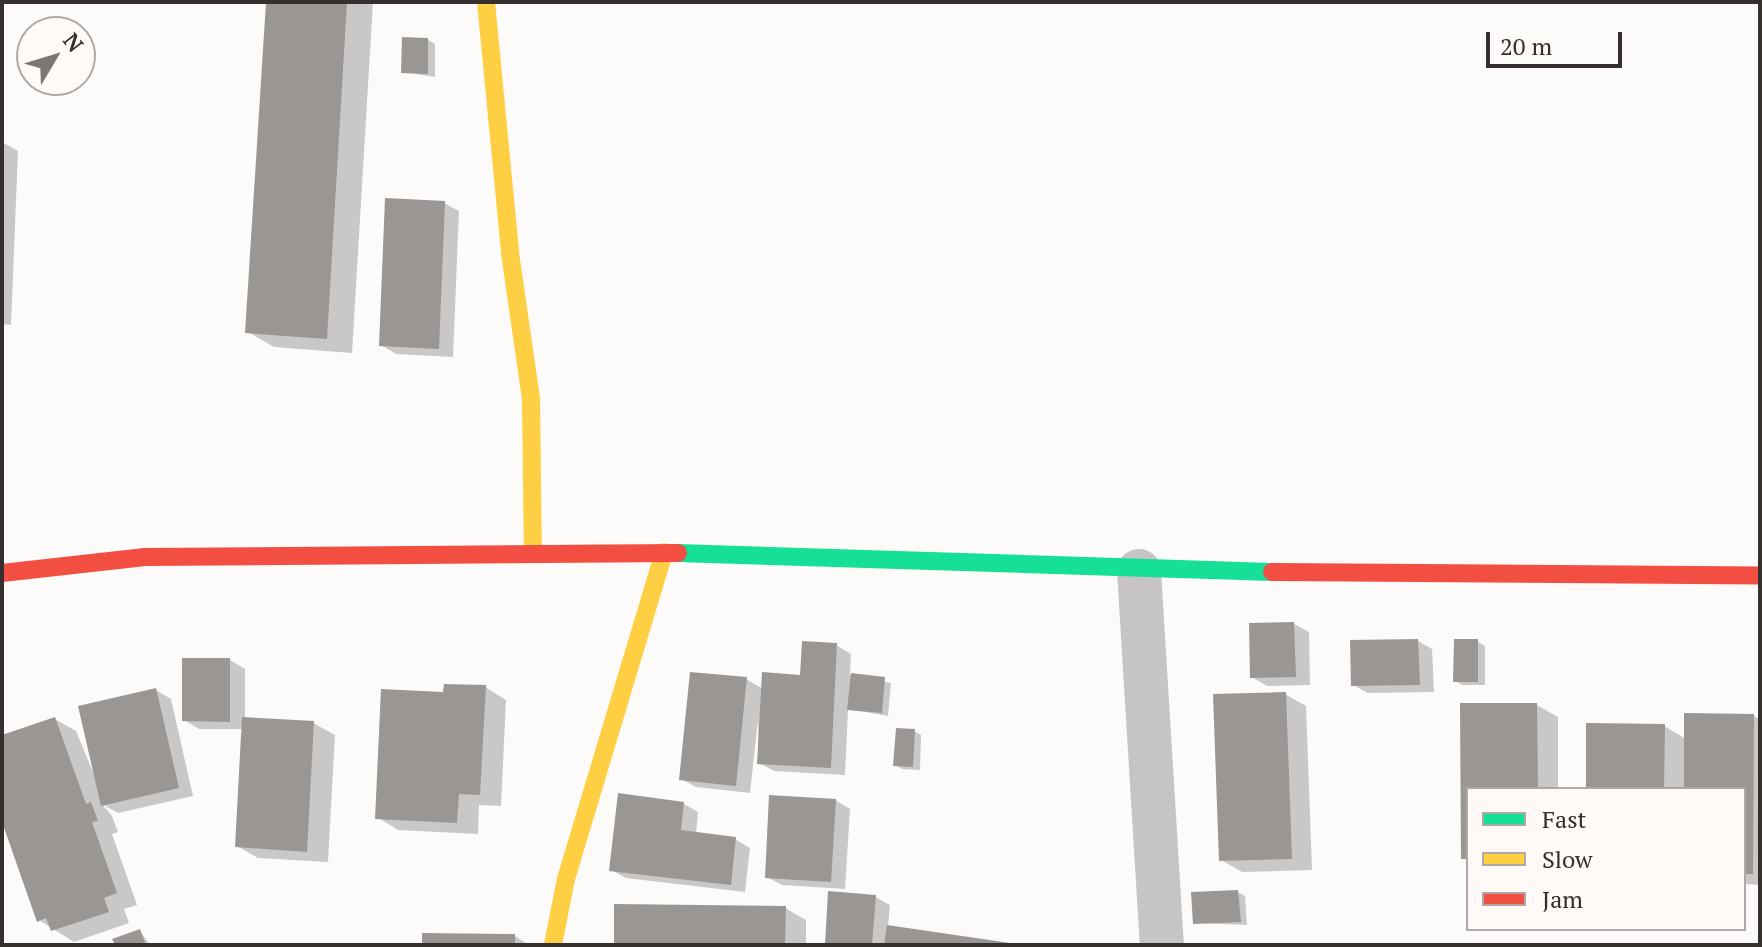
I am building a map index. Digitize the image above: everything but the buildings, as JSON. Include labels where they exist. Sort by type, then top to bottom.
[{"type":"street","points":[[486,2],[510,253],[531,399],[533,554]]},
{"type":"street","points":[[553,945],[566,879],[664,552]]},
{"type":"street","points":[[2,573],[145,557],[664,552],[1139,571],[1760,575]]},
{"type":"street","points":[[1139,571],[1162,945]]},
{"type":"traffic: fast","points":[[678,553],[1272,572]]},
{"type":"traffic: slow","points":[[486,2],[510,253],[531,399],[533,554]]},
{"type":"traffic: slow","points":[[553,945],[566,879],[664,552]]},
{"type":"traffic: jam","points":[[2,573],[145,557],[678,553]]},
{"type":"traffic: jam","points":[[1272,572],[1760,575]]}]
